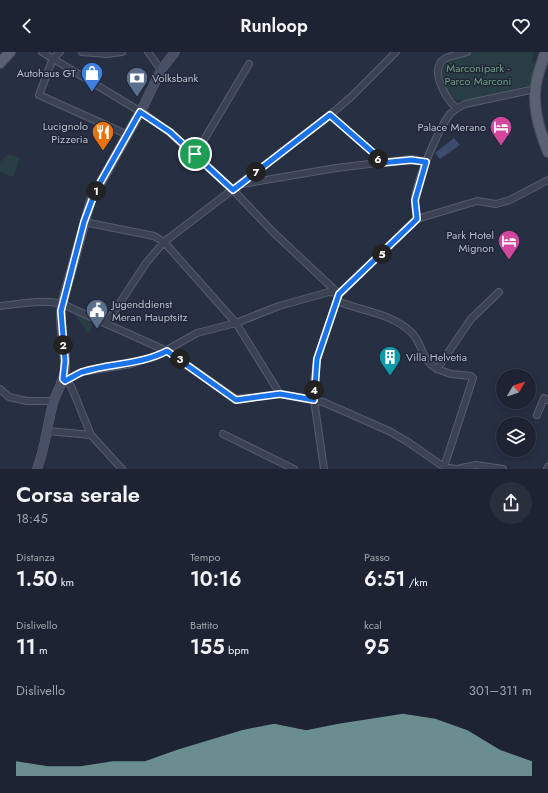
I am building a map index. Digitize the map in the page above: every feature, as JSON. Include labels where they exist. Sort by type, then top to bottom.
[{"type":"main road","points":[[0,63],[10,52]]},
{"type":"main road","points":[[545,52],[535,89],[536,113],[548,152]]},
{"type":"street","points":[[42,52],[141,112],[170,132],[233,190],[273,232],[339,294]]},
{"type":"street","points":[[60,52],[53,58],[39,95],[128,135]]},
{"type":"street","points":[[82,52],[107,54],[122,52]]},
{"type":"street","points":[[148,52],[161,70]]},
{"type":"street","points":[[37,469],[48,431],[54,401],[64,380],[65,365],[61,316],[62,304],[84,222],[95,192],[141,112],[161,70],[175,52]]},
{"type":"street","points":[[106,324],[146,263],[164,242],[330,115],[352,96],[396,52]]},
{"type":"street","points":[[456,108],[446,98],[442,89],[438,71],[440,63],[446,58],[467,52]]},
{"type":"street","points":[[195,154],[249,64]]},
{"type":"street","points":[[417,219],[415,200],[426,162],[443,125],[456,108],[465,104],[535,89]]},
{"type":"street","points":[[330,115],[378,157],[381,163]]},
{"type":"street","points":[[241,184],[336,168],[411,160],[426,162]]},
{"type":"street","points":[[324,469],[314,400],[317,359],[339,294],[417,219],[477,201],[496,204],[510,200],[548,180]]},
{"type":"street","points":[[84,222],[154,236],[164,242],[236,323],[280,394]]},
{"type":"street","points":[[64,380],[82,372],[131,364],[156,356],[197,333],[236,323],[306,297],[330,292],[339,294]]},
{"type":"street","points":[[437,369],[471,319],[499,292]]},
{"type":"street","points":[[337,301],[353,308],[374,312],[411,331],[416,337],[424,357],[431,366],[451,374],[471,376],[473,378],[444,467]]},
{"type":"street","points":[[0,306],[52,302],[62,304],[167,351],[236,400],[280,394],[323,402],[389,431],[408,442],[444,467],[456,469],[476,465],[503,469]]},
{"type":"street","points":[[64,380],[73,391],[91,435],[122,469]]},
{"type":"street","points":[[0,388],[9,397],[27,401],[54,401]]},
{"type":"street","points":[[537,415],[544,398],[548,400]]},
{"type":"street","points":[[48,431],[91,435]]},
{"type":"street","points":[[223,434],[294,469]]},
{"type":"green space","name":"Marconipark - Parco Marconi","points":[[475,52],[533,52],[532,63],[535,64],[531,85],[470,99],[454,99],[448,92],[442,70],[447,62],[461,55]]},
{"type":"green space","points":[[8,154],[20,158],[13,177],[0,172],[0,162]]},
{"type":"green space","points":[[77,314],[91,320],[92,328],[88,333],[75,315]]},
{"type":"water","points":[[454,138],[460,145],[440,159],[435,153]]},
{"type":"place","name":"Autohaus GT","points":[[92,92]]},
{"type":"place","name":"Volksbank","points":[[137,98]]},
{"type":"place","name":"Palace Merano","points":[[501,146]]},
{"type":"place","name":"Lucignolo Pizzeria","points":[[103,152]]},
{"type":"place","name":"Park Hotel Mignon","points":[[509,260]]},
{"type":"place","name":"Jugenddienst Meran Hauptsitz","points":[[97,330]]},
{"type":"place","name":"Villa Helvetia","points":[[390,376]]},
{"type":"route","points":[[140,112],[170,132],[195,154],[233,190],[330,115],[378,157],[381,163],[411,160],[426,162],[415,200],[417,219],[339,294],[324,334],[317,359],[314,383],[314,400],[280,394],[267,394],[243,400],[236,400],[167,351],[131,364],[82,372],[65,381],[63,379],[65,361],[61,311],[84,222],[95,192],[140,112]]}]
